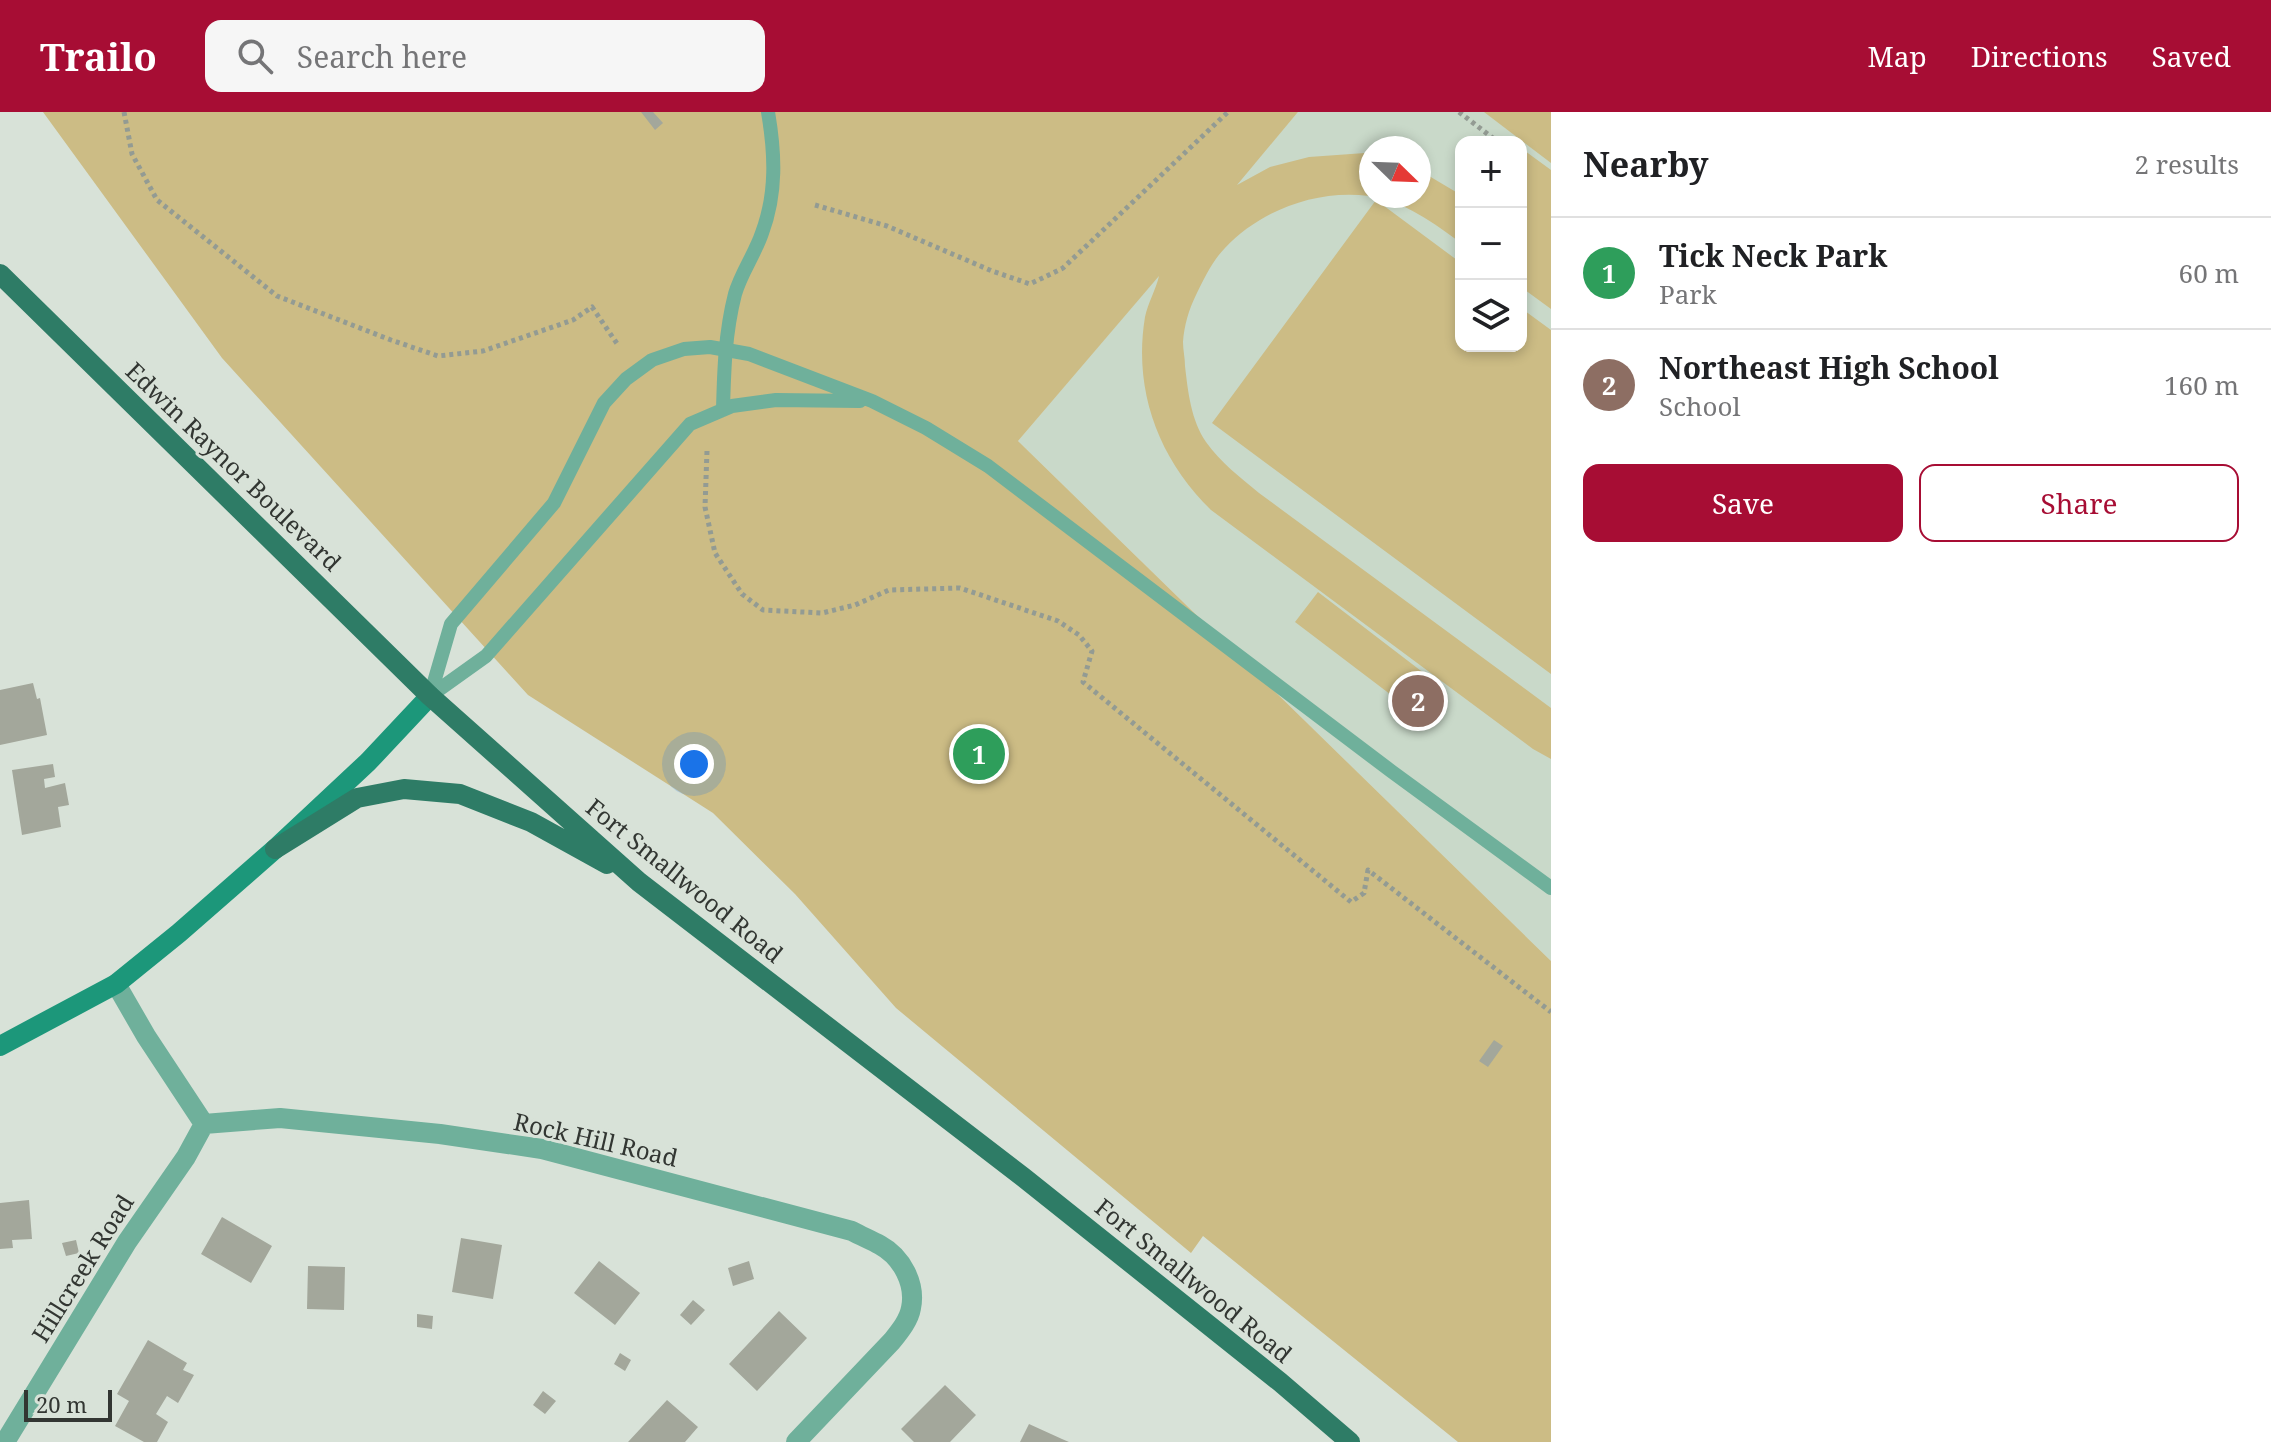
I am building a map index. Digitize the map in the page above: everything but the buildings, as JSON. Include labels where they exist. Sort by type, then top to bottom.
[{"type":"main road","name":"Edwin Raynor Boulevard","points":[[0,274],[430,696]]},
{"type":"main road","points":[[0,1046],[116,984],[179,933],[368,762],[430,696]]},
{"type":"main road","name":"Fort Smallwood Road","points":[[430,696],[639,882],[1036,1187],[1280,1382],[1350,1442]]},
{"type":"main road","points":[[275,849],[357,798],[404,789],[460,794],[531,822],[639,882]]},
{"type":"street","points":[[116,984],[204,1124]]},
{"type":"street","name":"Rock Hill Road","points":[[204,1124],[280,1118],[440,1134],[542,1149],[852,1231],[883,1246],[900,1262],[912,1285],[911,1309],[905,1324],[796,1442]]},
{"type":"street","name":"Hillcreek Road","points":[[5,1442],[127,1242],[186,1157],[204,1124]]},
{"type":"lane","points":[[723,410],[724,350],[736,292],[763,232],[774,188],[774,148],[768,112]]},
{"type":"lane","points":[[430,696],[451,624],[554,503],[604,403],[626,379],[652,360],[684,349],[710,347],[749,354],[872,401],[926,428],[988,466],[1551,888]]},
{"type":"lane","points":[[430,696],[486,656],[690,424],[732,406],[776,400],[872,401]]},
{"type":"path","points":[[124,112],[132,154],[157,200],[277,296],[438,356],[483,351],[573,320],[592,307],[618,345]]},
{"type":"path","points":[[815,205],[887,226],[1030,284],[1063,268],[1228,112]]},
{"type":"path","points":[[1459,112],[1490,136]]},
{"type":"path","points":[[707,451],[705,507],[715,553],[742,594],[763,610],[822,613],[855,605],[889,590],[960,588],[1058,621],[1079,635],[1092,651],[1083,682],[1351,902],[1364,893],[1368,870],[1551,1012]]},
{"type":"shaded area","points":[[43,112],[1298,112],[1237,185],[1270,167],[1309,157],[1359,153],[1359,196],[1310,199],[1273,213],[1239,235],[1212,264],[1196,295],[1184,330],[1185,366],[1194,415],[1206,442],[1238,476],[1551,708],[1551,759],[1533,749],[1211,510],[1192,490],[1164,445],[1154,421],[1143,371],[1145,317],[1159,276],[1018,441],[1551,961],[1551,1442],[1458,1442],[1203,1236],[1191,1253],[896,1008],[795,894],[713,813],[528,695],[222,358]]},
{"type":"shaded area","points":[[1298,112],[1551,112],[1551,961],[1018,441]]},
{"type":"shaded area","points":[[1484,112],[1551,112],[1551,163],[1527,145],[1527,136],[1516,136]]},
{"type":"shaded area","points":[[1527,152],[1551,170],[1551,309],[1527,291]]},
{"type":"shaded area","points":[[1431,177],[1455,191],[1455,239],[1406,208],[1431,208]]},
{"type":"shaded area","points":[[1370,208],[1387,208],[1455,259],[1455,352],[1527,352],[1527,312],[1551,330],[1551,674],[1212,423]]},
{"type":"shaded area","points":[[1318,592],[1429,677],[1407,707],[1295,622]]},
{"type":"place","name":"Northeast High School","points":[[1418,701]]},
{"type":"place","name":"Tick Neck Park","points":[[979,754]]}]
